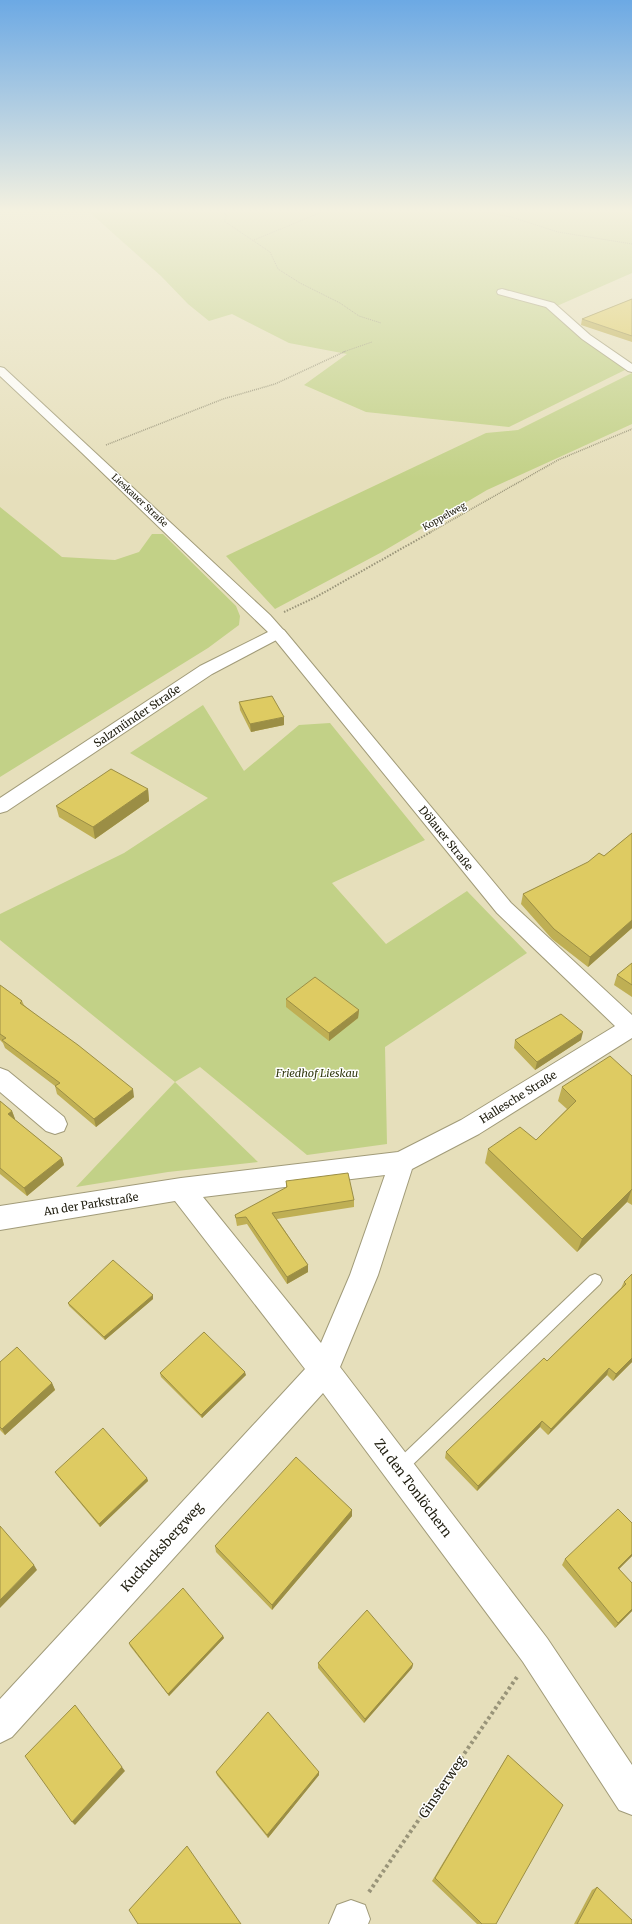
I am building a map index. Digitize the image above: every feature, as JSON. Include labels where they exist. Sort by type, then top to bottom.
[{"type":"street","points":[[531,300],[550,305],[586,337],[632,368]]},
{"type":"street","name":"Lieskauer Straße","points":[[0,370],[89,452],[278,633]]},
{"type":"street","name":"Salzmünder Straße","points":[[0,807],[206,670],[278,633]]},
{"type":"street","name":"Dölauer Straße","points":[[278,633],[504,908],[632,1028]]},
{"type":"street","name":"Hallesche Straße","points":[[181,1189],[293,1174],[402,1162],[470,1127],[632,1028]]},
{"type":"street","points":[[0,1078],[55,1124]]},
{"type":"street","points":[[324,1370],[364,1275],[402,1162]]},
{"type":"street","name":"An der Parkstraße","points":[[0,1218],[181,1189]]},
{"type":"street","name":"Zu den Tonlöchern","points":[[181,1189],[324,1370],[535,1650],[632,1797]]},
{"type":"street","name":"Kuckucksbergweg","points":[[0,1725],[324,1370]]},
{"type":"lane","points":[[398,1468],[595,1280]]},
{"type":"path","points":[[334,300],[359,316],[381,323]]},
{"type":"path","points":[[89,452],[223,399],[275,384],[305,371],[337,354],[372,342]]},
{"type":"path","name":"Koppelweg","points":[[264,618],[304,604],[558,460],[632,429]]},
{"type":"path","name":"Ginsterweg","points":[[349,1922],[535,1650]]},
{"type":"green space","points":[[184,300],[571,300],[550,309],[627,369],[509,427],[366,412],[304,385],[347,354],[289,343],[232,314],[209,321]]},
{"type":"green space","points":[[632,373],[632,424],[487,490],[382,552],[275,609],[226,556],[486,433],[518,430]]},
{"type":"green space","points":[[0,507],[62,557],[115,560],[139,552],[152,534],[163,534],[236,606],[240,616],[239,625],[208,648],[0,777]]},
{"type":"green space","name":"Friedhof Lieskau","points":[[203,705],[244,771],[299,725],[330,723],[425,840],[332,883],[386,944],[467,891],[527,953],[385,1047],[387,1144],[307,1155],[200,1067],[175,1082],[0,940],[0,914],[124,853],[208,798],[130,753]]},
{"type":"green space","points":[[175,1082],[258,1162],[168,1172],[76,1187]]},
{"type":"building","points":[[630,300],[632,300],[632,336],[582,319]]},
{"type":"building","points":[[272,696],[284,717],[250,724],[239,702]]},
{"type":"building","points":[[111,769],[148,789],[93,827],[56,806]]},
{"type":"building","points":[[632,833],[632,920],[590,957],[554,929],[523,894],[588,862],[599,853],[604,856]]},
{"type":"building","points":[[632,963],[632,985],[617,975]]},
{"type":"building","points":[[315,977],[359,1010],[329,1033],[286,999]]},
{"type":"building","points":[[0,985],[22,1001],[20,1003],[78,1045],[133,1089],[94,1119],[55,1086],[60,1083],[2,1040],[6,1038],[0,1034]]},
{"type":"building","points":[[561,1014],[583,1032],[537,1062],[515,1040]]},
{"type":"building","points":[[610,1056],[632,1076],[632,1189],[582,1239],[488,1149],[520,1127],[536,1140],[576,1101],[562,1087]]},
{"type":"building","points":[[0,1101],[12,1111],[8,1114],[62,1158],[24,1188],[0,1168]]},
{"type":"building","points":[[348,1173],[354,1200],[272,1213],[308,1265],[287,1277],[246,1217],[236,1218],[235,1215],[287,1187],[286,1181]]},
{"type":"building","points":[[113,1260],[153,1295],[104,1337],[68,1303]]},
{"type":"building","points":[[632,1274],[632,1358],[616,1374],[609,1368],[551,1429],[542,1421],[478,1486],[446,1452],[544,1358],[547,1361],[626,1284],[624,1282]]},
{"type":"building","points":[[204,1332],[245,1372],[201,1415],[160,1373]]},
{"type":"building","points":[[17,1347],[52,1383],[2,1429],[0,1427],[0,1362]]},
{"type":"building","points":[[103,1428],[147,1478],[99,1524],[55,1472]]},
{"type":"building","points":[[296,1457],[352,1510],[272,1605],[215,1546]]},
{"type":"building","points":[[618,1509],[632,1523],[632,1554],[618,1568],[632,1583],[632,1609],[618,1623],[565,1559]]},
{"type":"building","points":[[0,1526],[34,1565],[0,1600]]},
{"type":"building","points":[[183,1588],[223,1636],[168,1694],[129,1643]]},
{"type":"building","points":[[367,1610],[413,1664],[365,1719],[318,1663]]},
{"type":"building","points":[[75,1705],[122,1767],[72,1822],[25,1756]]},
{"type":"building","points":[[268,1712],[319,1772],[267,1835],[216,1772]]},
{"type":"building","points":[[508,1755],[563,1805],[496,1924],[482,1924],[435,1878]]},
{"type":"building","points":[[187,1846],[241,1924],[138,1924],[129,1910]]},
{"type":"building","points":[[597,1887],[632,1920],[632,1924],[577,1924]]}]
